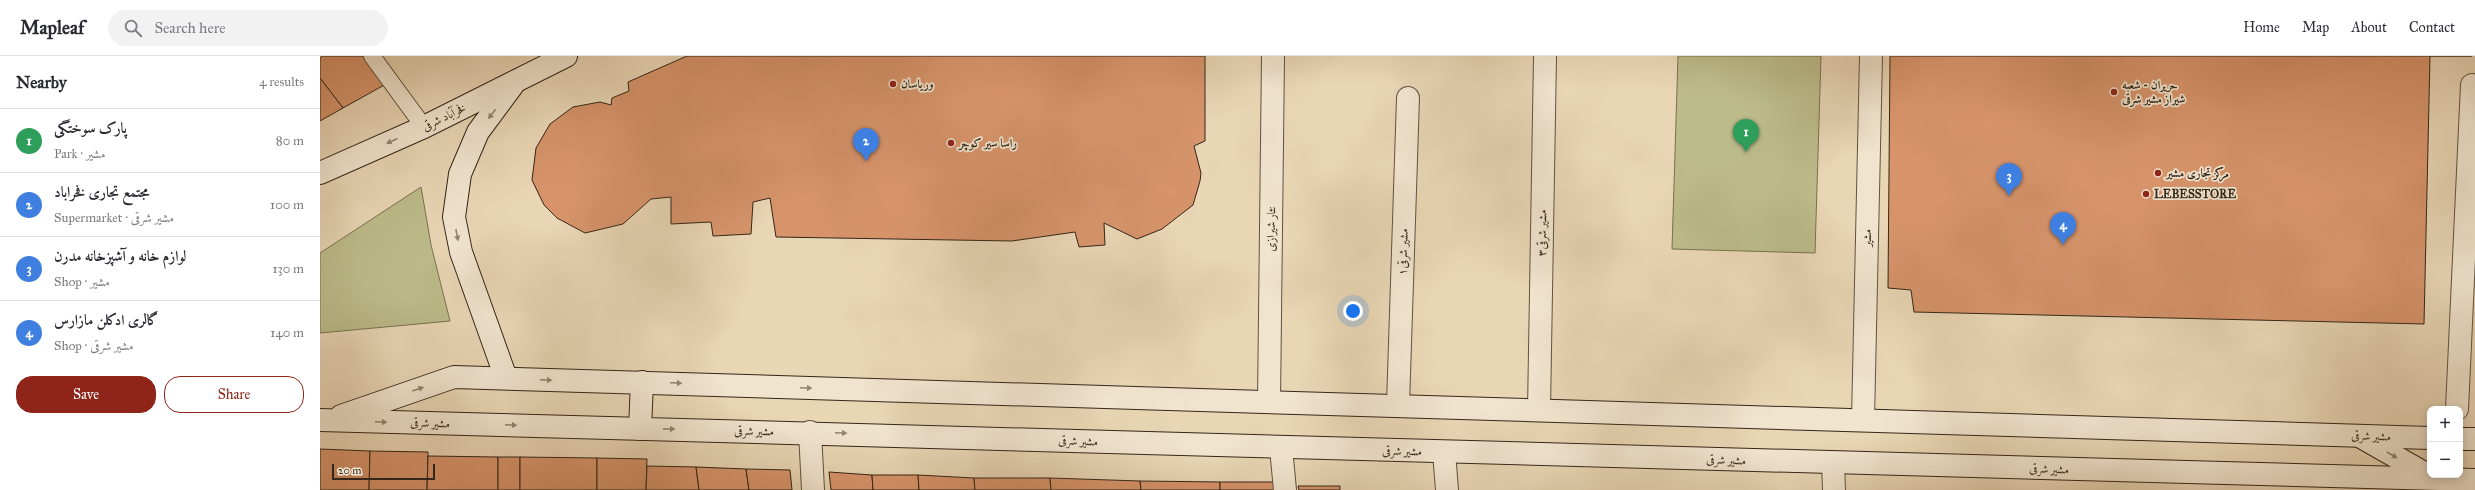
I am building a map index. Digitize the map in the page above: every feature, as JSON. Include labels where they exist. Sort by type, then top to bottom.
[{"type":"main road","name":"فخرآباد شرقی","points":[[320,172],[424,127],[566,56]]},
{"type":"main road","name":"نثار شیرازی","points":[[1269,402],[1272,56]]},
{"type":"main road","name":"۳مشیر شرقی","points":[[1539,410],[1545,56]]},
{"type":"main road","name":"مشیر","points":[[1863,420],[1871,56]]},
{"type":"main road","points":[[506,378],[460,252],[454,217],[460,174],[478,132],[515,82]]},
{"type":"main road","points":[[2458,406],[2472,85]]},
{"type":"main road","name":"۱مشیر شرقی","points":[[1398,406],[1408,98]]},
{"type":"main road","name":"مشیر شرقی","points":[[324,420],[454,377],[2427,438]]},
{"type":"main road","points":[[640,429],[642,382]]},
{"type":"main road","name":"مشیر شرقی","points":[[324,420],[810,432],[1282,448],[1832,463],[2384,484],[2436,480],[2475,480]]},
{"type":"main road","points":[[810,432],[813,490]]},
{"type":"main road","points":[[2358,436],[2436,480]]},
{"type":"main road","points":[[2463,439],[2475,439]]},
{"type":"main road","points":[[1282,448],[1285,490]]},
{"type":"main road","points":[[1444,452],[1447,490]]},
{"type":"main road","points":[[1832,463],[1834,490]]},
{"type":"lane","points":[[372,56],[424,127]]},
{"type":"green space","points":[[1678,56],[1821,56],[1815,253],[1672,249]]},
{"type":"green space","points":[[421,187],[431,245],[450,321],[320,333],[320,253]]},
{"type":"building","points":[[322,56],[365,56],[386,84],[343,108],[320,78],[320,58]]},
{"type":"building","points":[[687,56],[1205,56],[1205,141],[1194,146],[1201,173],[1200,181],[1193,205],[1162,229],[1137,239],[1104,223],[1105,245],[1079,247],[1075,232],[1012,241],[776,237],[770,198],[753,202],[751,234],[713,236],[711,222],[671,224],[671,197],[651,199],[623,224],[585,233],[557,218],[544,205],[532,180],[536,148],[550,124],[573,107],[600,102],[611,105],[612,98],[629,91],[628,82]]},
{"type":"building","name":"مرکز تجاری مشیر","points":[[1890,56],[2430,56],[2424,324],[1914,312],[1911,290],[1888,288]]},
{"type":"building","points":[[320,78],[343,108],[320,121]]},
{"type":"building","points":[[320,449],[370,451],[369,490],[320,490]]},
{"type":"building","points":[[370,451],[428,452],[427,490],[369,490]]},
{"type":"building","points":[[428,456],[498,457],[498,490],[427,490]]},
{"type":"building","points":[[498,457],[520,457],[520,490],[498,490]]},
{"type":"building","points":[[520,457],[597,458],[597,490],[520,490]]},
{"type":"building","points":[[597,458],[647,459],[646,490],[597,490]]},
{"type":"building","points":[[647,466],[696,467],[699,490],[646,490]]},
{"type":"building","points":[[696,467],[746,469],[749,490],[699,490]]},
{"type":"building","points":[[746,469],[790,470],[792,490],[749,490]]},
{"type":"building","points":[[829,472],[872,475],[873,490],[831,490]]},
{"type":"building","points":[[872,475],[918,475],[919,490],[873,490]]},
{"type":"building","points":[[918,475],[974,478],[975,490],[919,490]]},
{"type":"building","points":[[974,478],[1050,478],[1051,490],[975,490]]},
{"type":"building","points":[[1050,478],[1140,481],[1141,490],[1051,490]]},
{"type":"building","points":[[1140,481],[1220,482],[1220,490],[1141,490]]},
{"type":"building","points":[[1220,482],[1274,482],[1275,490],[1220,490]]},
{"type":"building","points":[[1298,486],[1340,486],[1340,490],[1299,490]]},
{"type":"place","name":"وریاسان","points":[[893,84]]},
{"type":"place","name":"حریران - شعبه شیراز مشیر شرقی","points":[[2114,92]]},
{"type":"place","name":"راسا سیر کوچر","points":[[951,143]]},
{"type":"place","name":"پارک سوختگی","points":[[1746,152]]},
{"type":"place","name":"مجتمع تجاری فخراباد","points":[[866,161]]},
{"type":"place","name":"مرکز تجاری مشیر","points":[[2158,173]]},
{"type":"place","name":"LEBESSTORE","points":[[2146,194]]},
{"type":"place","name":"لوازم خانه و آشپزخانه مدرن","points":[[2009,196]]},
{"type":"place","name":"گالری ادکلن مازارس","points":[[2063,245]]}]
